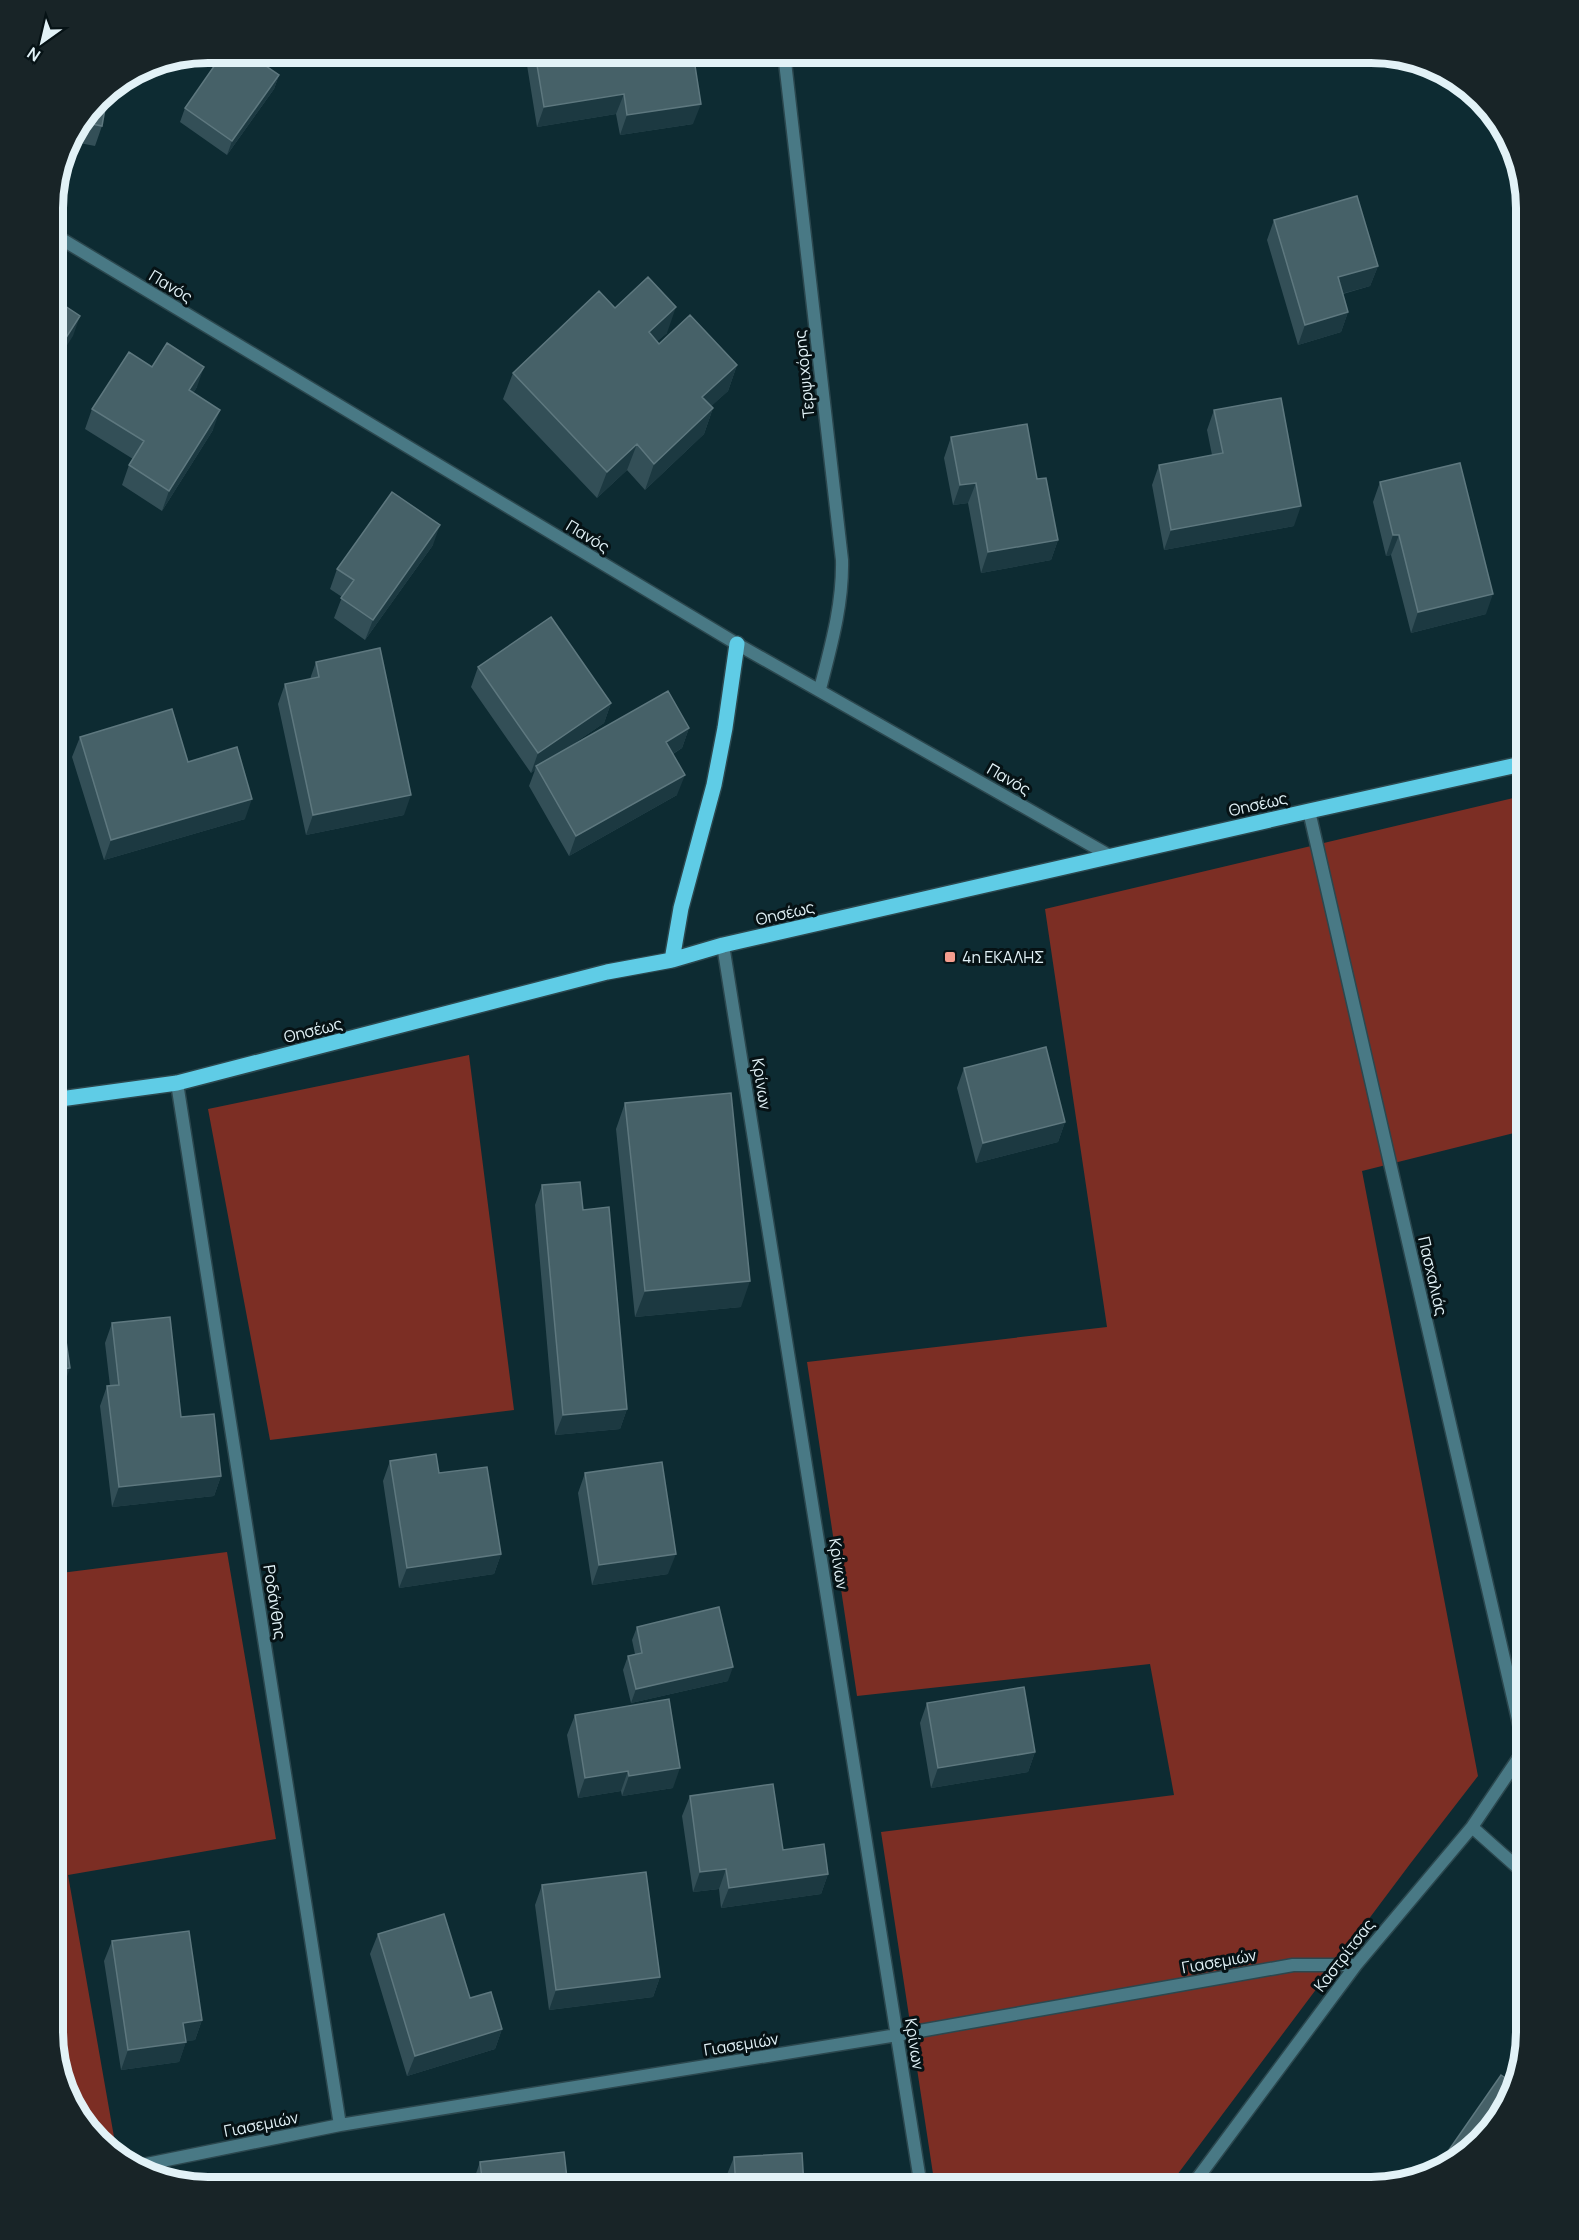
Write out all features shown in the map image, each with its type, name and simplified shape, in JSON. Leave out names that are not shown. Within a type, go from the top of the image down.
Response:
[{"type":"main road","points":[[672,960],[681,908],[716,773],[737,644]]},
{"type":"main road","name":"Θησέως","points":[[63,1099],[177,1083],[607,972],[672,960],[723,945],[1309,810],[1516,765]]},
{"type":"street","name":"Τερψιχόρης","points":[[785,63],[842,560],[842,586],[837,618],[820,689]]},
{"type":"street","name":"Πανός","points":[[63,240],[737,644],[820,689],[1112,857]]},
{"type":"street","name":"Πασχαλιάς","points":[[1309,810],[1516,1705]]},
{"type":"street","name":"Κρίνων","points":[[723,945],[919,2177]]},
{"type":"street","name":"Ροδάνθης","points":[[177,1083],[340,2125]]},
{"type":"street","name":"Καστρίτσας","points":[[1198,2177],[1356,1965],[1472,1827],[1516,1763]]},
{"type":"street","points":[[1472,1827],[1516,1865]]},
{"type":"street","name":"Γιασεμιών","points":[[148,2164],[340,2125],[897,2035],[1293,1965],[1356,1965]]},
{"type":"shaded area","points":[[1516,797],[1516,1132],[1362,1171],[1478,1776],[1175,2177],[933,2177],[881,1832],[1174,1795],[1150,1664],[857,1696],[807,1362],[1107,1327],[1045,909]]},
{"type":"shaded area","points":[[469,1055],[514,1410],[270,1440],[208,1109]]},
{"type":"shaded area","points":[[227,1552],[276,1839],[68,1875],[115,2142],[93,2120],[82,2104],[74,2087],[64,2051],[63,1573]]},
{"type":"building","points":[[216,63],[262,63],[279,75],[232,141],[185,108]]},
{"type":"building","points":[[537,63],[695,63],[701,104],[627,115],[624,94],[544,107]]},
{"type":"building","points":[[105,107],[102,126],[90,124]]},
{"type":"building","points":[[1357,196],[1378,266],[1338,277],[1348,312],[1305,325],[1274,220]]},
{"type":"building","points":[[648,277],[676,307],[649,332],[659,344],[690,315],[737,365],[702,397],[713,408],[654,464],[637,444],[607,472],[513,373],[599,291],[615,308]]},
{"type":"building","points":[[63,305],[80,316],[63,342]]},
{"type":"building","points":[[167,343],[204,367],[189,390],[220,410],[169,491],[129,465],[144,441],[92,409],[129,352],[152,367]]},
{"type":"building","points":[[1281,398],[1301,506],[1171,530],[1159,465],[1223,453],[1214,410]]},
{"type":"building","points":[[1027,424],[1037,479],[1046,478],[1058,540],[988,552],[976,483],[960,485],[951,437]]},
{"type":"building","points":[[1460,463],[1493,594],[1418,612],[1399,535],[1393,535],[1380,482]]},
{"type":"building","points":[[392,492],[440,525],[373,620],[341,598],[354,580],[337,569]]},
{"type":"building","points":[[551,617],[611,703],[538,753],[478,667]]},
{"type":"building","points":[[380,648],[411,795],[313,815],[285,684],[319,677],[316,662]]},
{"type":"building","points":[[668,691],[689,728],[666,742],[685,775],[576,836],[536,766]]},
{"type":"building","points":[[172,709],[188,762],[237,747],[252,799],[111,840],[80,737]]},
{"type":"building","points":[[1046,1047],[1065,1122],[983,1143],[964,1068]]},
{"type":"building","points":[[731,1093],[750,1281],[645,1291],[625,1103]]},
{"type":"building","points":[[580,1182],[583,1210],[609,1207],[627,1409],[563,1415],[542,1185]]},
{"type":"building","points":[[170,1317],[181,1417],[214,1414],[221,1476],[119,1487],[107,1386],[119,1385],[112,1323]]},
{"type":"building","points":[[63,1321],[70,1368],[63,1369]]},
{"type":"building","points":[[436,1454],[439,1473],[487,1467],[501,1554],[407,1568],[390,1461]]},
{"type":"building","points":[[662,1462],[676,1554],[599,1565],[585,1473]]},
{"type":"building","points":[[719,1607],[733,1667],[636,1689],[628,1656],[642,1653],[637,1627]]},
{"type":"building","points":[[1024,1687],[1035,1752],[938,1768],[927,1703]]},
{"type":"building","points":[[669,1699],[680,1768],[629,1776],[628,1771],[585,1778],[575,1715]]},
{"type":"building","points":[[773,1784],[783,1850],[824,1844],[828,1874],[729,1888],[726,1869],[700,1872],[690,1796]]},
{"type":"building","points":[[646,1872],[660,1977],[556,1990],[542,1885]]},
{"type":"building","points":[[444,1914],[470,1998],[491,1992],[502,2029],[415,2056],[378,1934]]},
{"type":"building","points":[[189,1931],[202,2020],[183,2023],[186,2042],[128,2050],[112,1941]]},
{"type":"building","points":[[1501,2075],[1508,2079],[1497,2104],[1486,2120],[1459,2147],[1444,2158]]},
{"type":"building","points":[[564,2152],[567,2177],[482,2177],[480,2162]]},
{"type":"building","points":[[802,2153],[803,2177],[735,2177],[734,2157]]},
{"type":"place","name":"4η ΕΚΑΛΗΣ","points":[[950,957]]}]
